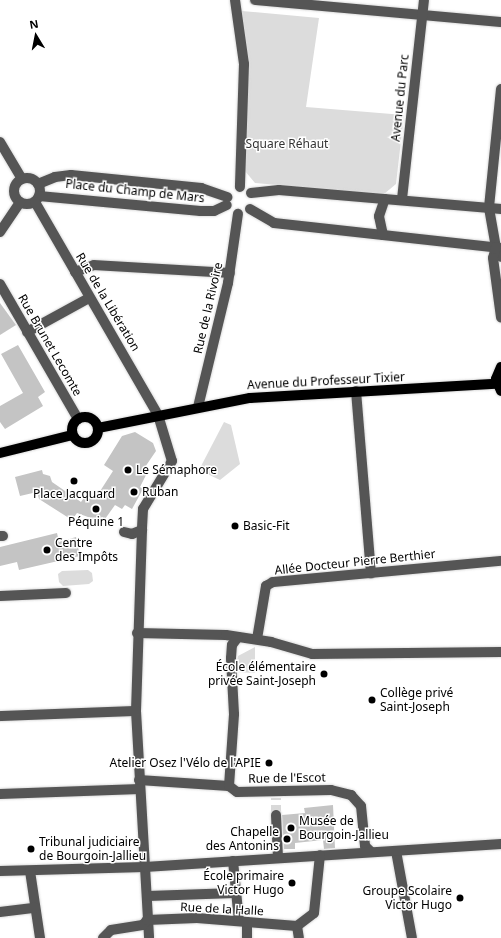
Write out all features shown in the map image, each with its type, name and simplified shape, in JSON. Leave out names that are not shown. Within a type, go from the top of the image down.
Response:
[{"type":"main road","points":[[499,388],[496,374],[501,367]]},
{"type":"main road","name":"Avenue du Professeur Tixier","points":[[98,428],[198,407],[250,398],[356,391],[499,388]]},
{"type":"main road","points":[[90,418],[98,428],[97,437],[86,444],[77,441],[72,435],[72,426],[78,419],[90,418]]},
{"type":"main road","points":[[0,453],[72,435]]},
{"type":"street","points":[[235,0],[244,64],[240,187]]},
{"type":"street","points":[[256,0],[501,22]]},
{"type":"street","name":"Avenue du Parc","points":[[402,199],[424,0]]},
{"type":"street","points":[[501,89],[489,208],[501,257]]},
{"type":"street","points":[[0,142],[22,179]]},
{"type":"street","name":"Place du Champ de Mars","points":[[37,199],[200,211],[214,211],[227,201],[201,188],[71,175],[55,176],[38,184]]},
{"type":"street","points":[[0,232],[20,202],[37,199],[38,184],[30,179],[22,179],[15,187],[20,202]]},
{"type":"street","points":[[251,194],[253,201],[250,209],[238,214],[227,201],[233,189],[240,187],[251,194],[279,190],[501,208]]},
{"type":"street","name":"Rue de la Libération","points":[[37,199],[89,298],[158,415],[172,461],[143,509],[137,633],[136,711],[148,896],[147,920],[149,938]]},
{"type":"street","points":[[383,235],[379,216],[385,199]]},
{"type":"street","points":[[250,209],[274,223],[498,247]]},
{"type":"street","name":"Rue de la Rivoire","points":[[198,407],[230,273],[238,214]]},
{"type":"street","points":[[498,247],[493,258],[501,317]]},
{"type":"street","points":[[75,272],[94,265],[230,273]]},
{"type":"street","name":"Rue Brunet Lecomte","points":[[0,284],[78,419]]},
{"type":"street","points":[[27,332],[89,298]]},
{"type":"street","points":[[356,391],[371,573]]},
{"type":"street","points":[[124,532],[132,534],[142,530]]},
{"type":"street","name":"Allée Docteur Pierre Berthier","points":[[257,639],[266,586],[274,582],[501,561]]},
{"type":"street","points":[[0,596],[66,593]]},
{"type":"street","points":[[137,633],[238,636],[257,639],[312,654],[501,652]]},
{"type":"street","points":[[229,786],[234,714],[231,658],[232,645],[238,636]]},
{"type":"street","points":[[0,716],[136,711]]},
{"type":"street","name":"Rue de l'Escot","points":[[0,794],[140,785],[229,786],[237,792],[276,795],[331,790],[351,795],[361,806],[365,846],[371,852]]},
{"type":"street","points":[[276,815],[278,858]]},
{"type":"street","points":[[0,871],[145,867],[501,844]]},
{"type":"street","points":[[396,851],[412,938]]},
{"type":"street","points":[[299,938],[296,926],[314,913],[320,855]]},
{"type":"street","points":[[233,861],[235,893],[247,938]]},
{"type":"street","points":[[30,871],[40,938]]},
{"type":"street","points":[[148,896],[235,893]]},
{"type":"street","points":[[0,912],[35,908]]},
{"type":"street","points":[[103,938],[111,930],[143,925],[147,920]]},
{"type":"street","name":"Rue de la Halle","points":[[147,920],[243,922],[296,926]]},
{"type":"green space","name":"Square Réhaut","points":[[242,11],[319,18],[306,107],[404,115],[396,184],[384,194],[255,183],[245,171]]},
{"type":"green space","points":[[224,422],[231,425],[240,464],[220,480],[199,470]]},
{"type":"green space","points":[[88,570],[92,573],[93,581],[89,584],[63,586],[59,582],[58,574],[62,571]]},
{"type":"green space","points":[[255,647],[255,673],[235,672],[238,656]]},
{"type":"building","points":[[0,303],[16,325],[0,335]]},
{"type":"building","points":[[18,345],[45,392],[38,397],[43,406],[5,429],[0,422],[0,406],[23,393],[1,354]]},
{"type":"building","points":[[135,432],[153,443],[156,451],[143,470],[147,473],[140,487],[143,489],[132,509],[125,505],[122,509],[115,505],[105,519],[102,517],[99,521],[77,513],[72,520],[39,499],[37,492],[20,496],[15,477],[42,470],[43,474],[50,476],[52,482],[81,502],[86,495],[95,499],[113,471],[104,465],[122,436]]},
{"type":"building","name":"Centre des Impôts","points":[[57,533],[59,542],[76,537],[80,556],[19,570],[17,562],[0,566],[0,547]]},
{"type":"building","name":"Musée de Bourgoin-Jallieu","points":[[333,805],[335,848],[324,849],[323,840],[295,843],[295,849],[284,849],[282,815],[305,813],[304,808]]},
{"type":"tunnel","points":[[276,798],[276,815]]},
{"type":"place","name":"Le Sémaphore","points":[[128,470]]},
{"type":"place","name":"Place Jacquard","points":[[74,481]]},
{"type":"place","name":"Ruban","points":[[134,492]]},
{"type":"place","name":"Péquine 1","points":[[96,509]]},
{"type":"place","name":"Basic-Fit","points":[[235,526]]},
{"type":"place","name":"Centre des Impôts","points":[[47,550]]},
{"type":"place","name":"École élémentaire privée Saint-Joseph","points":[[324,674]]},
{"type":"place","name":"Collège privé Saint-Joseph","points":[[372,700]]},
{"type":"place","name":"Atelier Osez l'Vélo de l'APIE","points":[[269,763]]},
{"type":"place","name":"Musée de Bourgoin-Jallieu","points":[[291,828]]},
{"type":"place","name":"Chapelle des Antonins","points":[[287,839]]},
{"type":"place","name":"Tribunal judiciaire de Bourgoin-Jallieu","points":[[31,849]]},
{"type":"place","name":"École primaire Victor Hugo","points":[[292,883]]},
{"type":"place","name":"Groupe Scolaire Victor Hugo","points":[[460,898]]}]
